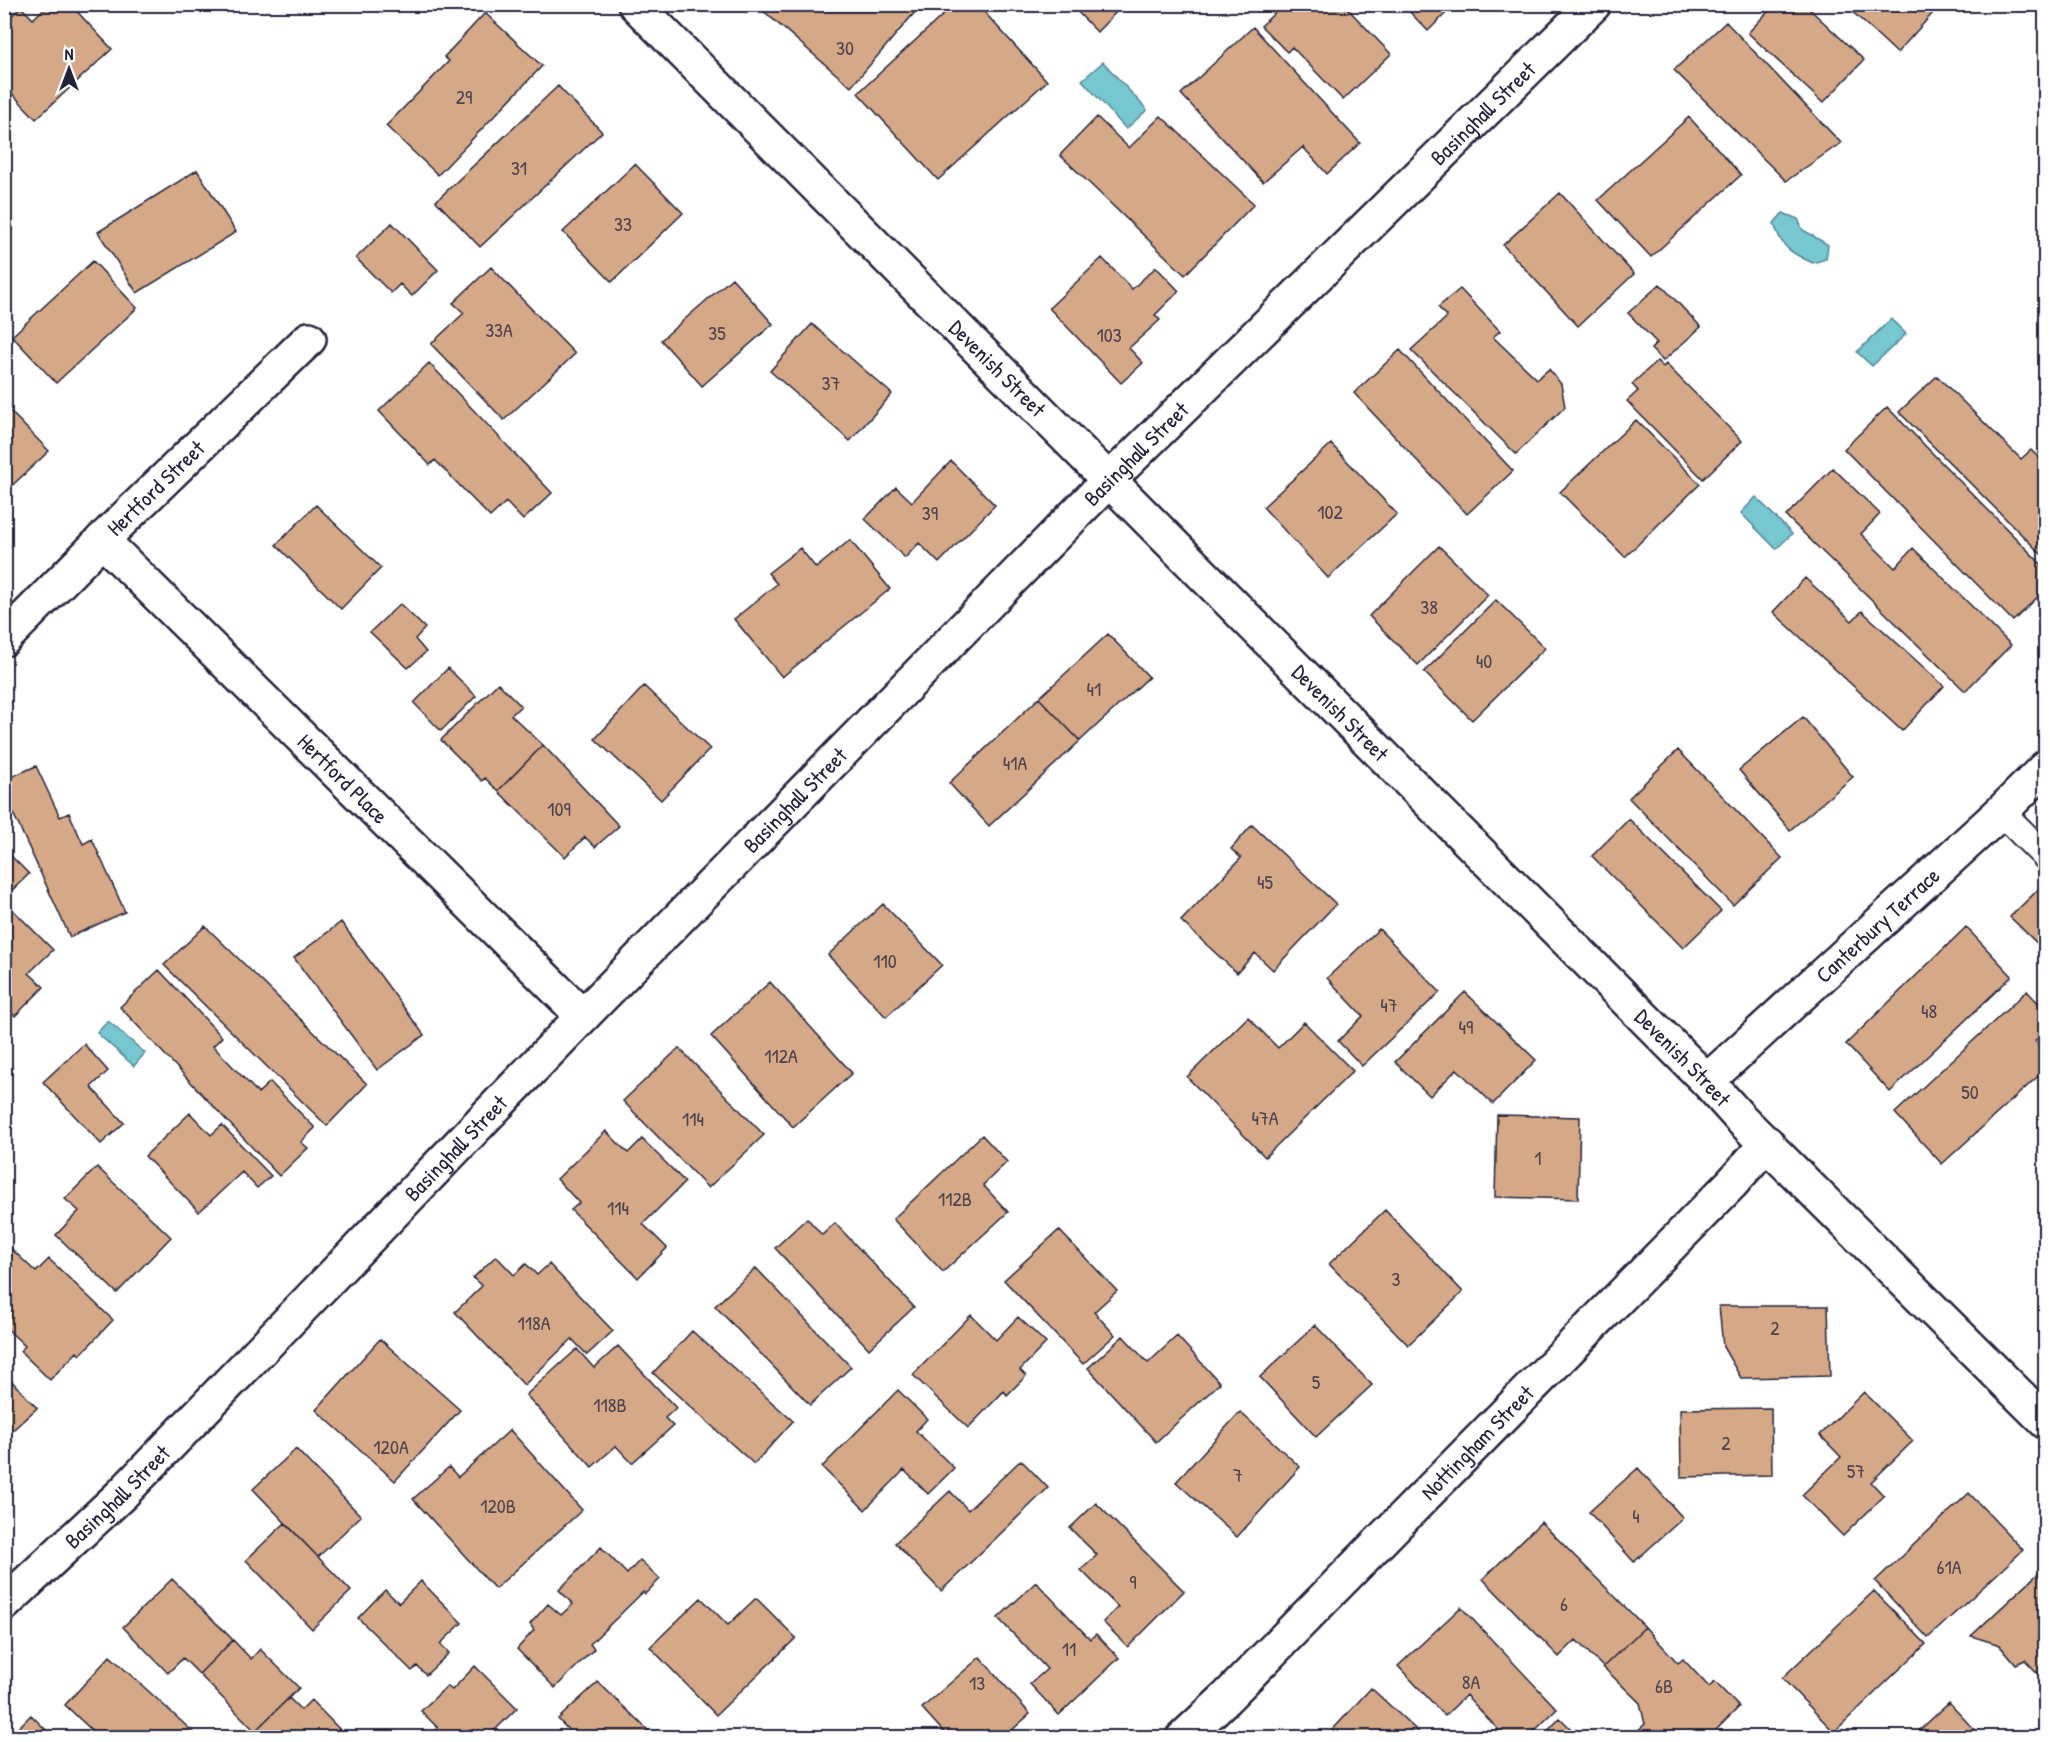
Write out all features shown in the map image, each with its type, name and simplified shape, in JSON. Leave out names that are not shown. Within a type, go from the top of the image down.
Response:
[{"type":"street","name":"Devenish Street","points":[[635,4],[1707,1081],[1740,1118],[2046,1422]]},
{"type":"street","name":"Basinghall Street","points":[[4,1604],[122,1494],[583,1016],[1109,480],[1594,4]]},
{"type":"street","name":"Hertford Street","points":[[4,639],[102,540],[309,339]]},
{"type":"street","name":"Hertford Place","points":[[102,540],[583,1016]]},
{"type":"street","name":"Canterbury Terrace","points":[[1707,1081],[2001,812],[2046,767]]},
{"type":"street","name":"Nottingham Street","points":[[1183,1737],[1227,1698],[1732,1183],[1767,1143]]},
{"type":"lane","points":[[2001,812],[2046,857]]},
{"type":"water","points":[[1103,62],[1147,110],[1126,129],[1082,80]]},
{"type":"water","points":[[1783,213],[1798,219],[1803,230],[1828,245],[1826,259],[1813,263],[1788,249],[1780,238],[1774,223]]},
{"type":"water","points":[[1891,319],[1906,334],[1872,366],[1857,352]]},
{"type":"water","points":[[1756,497],[1792,534],[1776,549],[1741,513]]},
{"type":"water","points":[[108,1021],[145,1053],[134,1066],[97,1033]]},
{"type":"building","points":[[49,4],[70,4],[112,49],[36,119],[4,85],[4,23],[21,7],[33,19]]},
{"type":"building","points":[[761,4],[922,4],[851,87],[759,7]]},
{"type":"building","points":[[955,4],[977,4],[1047,81],[938,180],[858,93]]},
{"type":"building","points":[[1070,4],[1124,4],[1097,32]]},
{"type":"building","points":[[1284,4],[1343,4],[1391,54],[1343,100],[1292,47],[1287,52],[1261,26]]},
{"type":"building","points":[[1402,4],[1455,4],[1428,31]]},
{"type":"building","points":[[1775,4],[1804,4],[1864,60],[1823,103],[1748,33]]},
{"type":"building","points":[[1844,4],[1941,4],[1897,53]]},
{"type":"building","points":[[485,13],[542,66],[438,175],[386,126],[449,61],[444,57]]},
{"type":"building","points":[[1726,22],[1841,143],[1786,181],[1674,70]]},
{"type":"building","points":[[1253,27],[1360,143],[1327,174],[1303,147],[1263,182],[1181,94]]},
{"type":"building","points":[[558,86],[602,132],[480,247],[436,201]]},
{"type":"building","points":[[1161,116],[1254,204],[1185,275],[1060,155],[1097,117],[1129,148]]},
{"type":"building","points":[[1689,117],[1741,175],[1651,257],[1598,200]]},
{"type":"building","points":[[635,164],[683,213],[612,282],[563,232]]},
{"type":"building","points":[[197,170],[236,232],[137,293],[98,232]]},
{"type":"building","points":[[1560,193],[1634,274],[1578,326],[1503,245]]},
{"type":"building","points":[[392,223],[438,270],[412,296],[400,284],[391,293],[356,258]]},
{"type":"building","points":[[1102,258],[1132,289],[1156,267],[1179,291],[1155,315],[1160,320],[1129,348],[1143,363],[1121,383],[1049,308]]},
{"type":"building","points":[[93,261],[137,308],[56,383],[12,336]]},
{"type":"building","points":[[491,267],[575,354],[504,420],[431,344],[464,313],[453,303]]},
{"type":"building","points":[[732,278],[773,324],[702,386],[661,340]]},
{"type":"building","points":[[1660,284],[1701,327],[1663,361],[1651,349],[1657,343],[1628,313]]},
{"type":"building","points":[[1460,289],[1500,331],[1493,337],[1537,379],[1549,369],[1561,384],[1565,407],[1516,454],[1411,350],[1447,317],[1438,307]]},
{"type":"building","points":[[812,324],[892,394],[850,441],[770,371]]},
{"type":"building","points":[[1400,350],[1513,471],[1467,514],[1354,393]]},
{"type":"building","points":[[1657,361],[1663,367],[1666,364],[1742,441],[1703,479],[1627,401],[1638,391],[1632,384]]},
{"type":"building","points":[[429,363],[552,493],[523,520],[506,502],[490,517],[435,460],[430,465],[379,411]]},
{"type":"building","points":[[1937,376],[2021,459],[2031,450],[2046,465],[2046,559],[1899,412]]},
{"type":"building","points":[[4,405],[49,451],[4,493]]},
{"type":"building","points":[[1887,407],[2046,569],[2046,589],[2013,621],[1844,449]]},
{"type":"building","points":[[1636,420],[1700,484],[1625,557],[1560,492]]},
{"type":"building","points":[[1331,444],[1397,514],[1328,578],[1263,507]]},
{"type":"building","points":[[951,461],[995,505],[939,563],[919,543],[905,558],[865,519],[896,487],[912,502]]},
{"type":"building","points":[[1833,468],[1880,514],[1861,534],[1895,568],[1913,548],[2011,645],[1965,691],[1786,516]]},
{"type":"building","points":[[316,505],[381,568],[341,609],[276,545]]},
{"type":"building","points":[[850,540],[890,589],[782,677],[734,619],[777,584],[768,573],[800,548],[816,568]]},
{"type":"building","points":[[1439,546],[1488,595],[1418,665],[1369,616]]},
{"type":"building","points":[[1805,578],[1852,621],[1862,611],[1944,686],[1902,731],[1773,612]]},
{"type":"building","points":[[1496,600],[1545,648],[1472,720],[1424,672]]},
{"type":"building","points":[[400,604],[425,628],[415,639],[426,652],[408,668],[370,632]]},
{"type":"building","points":[[1108,634],[1149,677],[1080,741],[1039,698]]},
{"type":"building","points":[[448,668],[476,696],[441,731],[414,703]]},
{"type":"building","points":[[498,683],[521,706],[511,715],[543,745],[498,791],[485,778],[482,781],[441,740]]},
{"type":"building","points":[[644,686],[710,749],[661,800],[595,739]]},
{"type":"building","points":[[1039,698],[1080,741],[989,826],[949,783]]},
{"type":"building","points":[[1803,717],[1853,777],[1790,830],[1739,770]]},
{"type":"building","points":[[543,745],[619,826],[595,847],[585,837],[565,857],[498,791]]},
{"type":"building","points":[[1678,750],[1782,858],[1733,905],[1629,798]]},
{"type":"building","points":[[36,766],[60,817],[69,813],[83,844],[92,839],[125,912],[70,937],[4,793],[4,780]]},
{"type":"building","points":[[1629,819],[1721,911],[1683,948],[1592,856]]},
{"type":"building","points":[[1252,825],[1336,904],[1273,970],[1255,953],[1237,973],[1181,921],[1241,858],[1231,849]]},
{"type":"building","points":[[4,849],[29,874],[4,898]]},
{"type":"building","points":[[2046,882],[2046,952],[2010,917]]},
{"type":"building","points":[[4,901],[53,950],[29,973],[44,987],[15,1016],[4,1005]]},
{"type":"building","points":[[883,904],[942,965],[886,1017],[828,955]]},
{"type":"building","points":[[341,922],[424,1035],[377,1070],[294,958]]},
{"type":"building","points":[[205,926],[367,1084],[327,1126],[164,965]]},
{"type":"building","points":[[1966,927],[2012,976],[1890,1092],[1846,1044]]},
{"type":"building","points":[[1379,929],[1440,992],[1362,1066],[1338,1041],[1363,1016],[1327,978]]},
{"type":"building","points":[[159,970],[222,1037],[213,1046],[258,1093],[270,1082],[315,1128],[301,1142],[308,1148],[279,1176],[120,1007]]},
{"type":"building","points":[[770,982],[852,1073],[793,1127],[711,1036]]},
{"type":"building","points":[[2027,991],[2046,1011],[2046,1030],[2035,1041],[2046,1053],[2046,1069],[1942,1164],[1895,1113]]},
{"type":"building","points":[[1465,992],[1536,1060],[1493,1104],[1457,1069],[1430,1096],[1395,1062]]},
{"type":"building","points":[[1248,1017],[1278,1048],[1304,1022],[1353,1071],[1265,1157],[1187,1077]]},
{"type":"building","points":[[84,1044],[108,1071],[91,1087],[124,1123],[101,1144],[43,1082]]},
{"type":"building","points":[[679,1048],[764,1135],[708,1188],[623,1101]]},
{"type":"building","points":[[190,1113],[211,1135],[222,1125],[271,1176],[257,1188],[242,1172],[199,1212],[145,1156]]},
{"type":"building","points":[[1497,1115],[1580,1117],[1578,1199],[1495,1197]]},
{"type":"building","points":[[606,1131],[628,1153],[642,1139],[685,1182],[643,1224],[667,1248],[638,1278],[571,1210],[579,1203],[557,1179]]},
{"type":"building","points":[[982,1135],[1007,1162],[983,1185],[1008,1212],[943,1272],[893,1219]]},
{"type":"building","points":[[97,1167],[171,1237],[117,1293],[56,1235],[79,1211],[65,1199]]},
{"type":"building","points":[[1385,1210],[1463,1292],[1408,1345],[1329,1264]]},
{"type":"building","points":[[807,1218],[822,1235],[835,1223],[914,1307],[869,1349],[775,1248]]},
{"type":"building","points":[[1059,1230],[1117,1291],[1094,1312],[1115,1335],[1083,1364],[1004,1280]]},
{"type":"building","points":[[2046,1232],[2046,1244],[2039,1238]]},
{"type":"building","points":[[4,1242],[36,1272],[49,1259],[113,1320],[80,1355],[77,1352],[50,1380],[20,1351],[25,1346],[4,1326]]},
{"type":"building","points":[[496,1256],[514,1275],[526,1264],[537,1275],[549,1264],[613,1331],[587,1355],[572,1339],[524,1385],[455,1312],[482,1286],[473,1278]]},
{"type":"building","points":[[756,1268],[851,1367],[810,1405],[715,1306]]},
{"type":"building","points":[[1719,1306],[1828,1306],[1830,1376],[1741,1378],[1723,1347]]},
{"type":"building","points":[[971,1315],[996,1340],[1018,1317],[1046,1343],[1020,1370],[1026,1376],[1007,1395],[1004,1391],[968,1428],[913,1375]]},
{"type":"building","points":[[1315,1325],[1372,1385],[1316,1437],[1260,1377]]},
{"type":"building","points":[[692,1331],[793,1421],[754,1464],[653,1373]]},
{"type":"building","points":[[1123,1336],[1148,1363],[1177,1336],[1220,1383],[1156,1442],[1088,1368]]},
{"type":"building","points":[[380,1339],[460,1410],[395,1481],[316,1410]]},
{"type":"building","points":[[618,1346],[676,1408],[665,1418],[673,1426],[632,1463],[616,1446],[592,1467],[526,1395],[577,1349],[594,1368]]},
{"type":"building","points":[[4,1373],[37,1408],[4,1438]]},
{"type":"building","points":[[898,1390],[927,1419],[916,1431],[954,1468],[928,1494],[904,1470],[865,1510],[822,1467]]},
{"type":"building","points":[[1864,1392],[1913,1441],[1871,1482],[1884,1496],[1843,1536],[1802,1495],[1841,1457],[1820,1435]]},
{"type":"building","points":[[1771,1408],[1772,1475],[1681,1477],[1680,1409]]},
{"type":"building","points":[[1240,1412],[1300,1467],[1237,1537],[1176,1482]]},
{"type":"building","points":[[510,1430],[582,1510],[495,1589],[413,1499],[449,1467],[458,1477]]},
{"type":"building","points":[[296,1449],[361,1516],[318,1557],[253,1489]]},
{"type":"building","points":[[1021,1460],[1048,1488],[941,1591],[895,1543],[950,1491],[968,1510]]},
{"type":"building","points":[[1638,1468],[1683,1518],[1634,1562],[1589,1512]]},
{"type":"building","points":[[1969,1493],[2023,1550],[1928,1638],[1875,1581]]},
{"type":"building","points":[[1096,1503],[1184,1591],[1128,1647],[1103,1622],[1118,1607],[1081,1570],[1097,1555],[1070,1528]]},
{"type":"building","points":[[1541,1522],[1645,1627],[1603,1667],[1576,1640],[1559,1657],[1483,1579]]},
{"type":"building","points":[[285,1523],[351,1591],[312,1629],[246,1560]]},
{"type":"building","points":[[601,1547],[627,1574],[640,1560],[660,1579],[645,1594],[643,1592],[590,1644],[594,1649],[555,1688],[517,1649],[534,1630],[530,1624],[548,1604],[561,1615],[573,1604],[559,1590]]},
{"type":"building","points":[[2043,1569],[2046,1571],[2046,1682],[2025,1660],[2016,1664],[2000,1645],[1971,1636]]},
{"type":"building","points":[[172,1579],[233,1640],[199,1674],[183,1658],[168,1673],[123,1627]]},
{"type":"building","points":[[421,1581],[462,1623],[440,1644],[449,1653],[426,1675],[417,1666],[412,1671],[358,1618],[385,1590],[399,1603]]},
{"type":"building","points":[[1036,1582],[1090,1639],[1096,1634],[1119,1658],[1059,1715],[1030,1684],[1047,1669],[998,1618]]},
{"type":"building","points":[[1874,1591],[1926,1644],[1834,1732],[1782,1678]]},
{"type":"building","points":[[701,1598],[728,1625],[756,1598],[796,1638],[716,1715],[650,1647]]},
{"type":"building","points":[[1461,1607],[1557,1709],[1527,1738],[1506,1738],[1466,1695],[1445,1716],[1398,1666]]},
{"type":"building","points":[[1645,1627],[1678,1663],[1683,1659],[1709,1687],[1715,1682],[1739,1707],[1708,1738],[1630,1738],[1645,1724],[1640,1703],[1603,1667]]},
{"type":"building","points":[[233,1640],[251,1659],[260,1649],[299,1688],[255,1731],[199,1674]]},
{"type":"building","points":[[110,1656],[193,1732],[188,1738],[100,1738],[65,1705]]},
{"type":"building","points":[[980,1657],[1030,1714],[1003,1738],[949,1738],[922,1708]]},
{"type":"building","points":[[475,1666],[517,1708],[487,1738],[429,1738],[438,1728],[421,1711],[447,1686],[452,1690]]},
{"type":"building","points":[[598,1682],[651,1733],[647,1738],[576,1738],[558,1719]]},
{"type":"building","points":[[1371,1688],[1425,1738],[1325,1738]]},
{"type":"building","points":[[289,1698],[301,1710],[311,1700],[348,1738],[262,1738],[255,1731]]},
{"type":"building","points":[[1949,1703],[1982,1738],[1911,1738]]},
{"type":"building","points":[[31,1715],[54,1738],[8,1738]]},
{"type":"building","points":[[1560,1718],[1580,1738],[1541,1738]]}]
